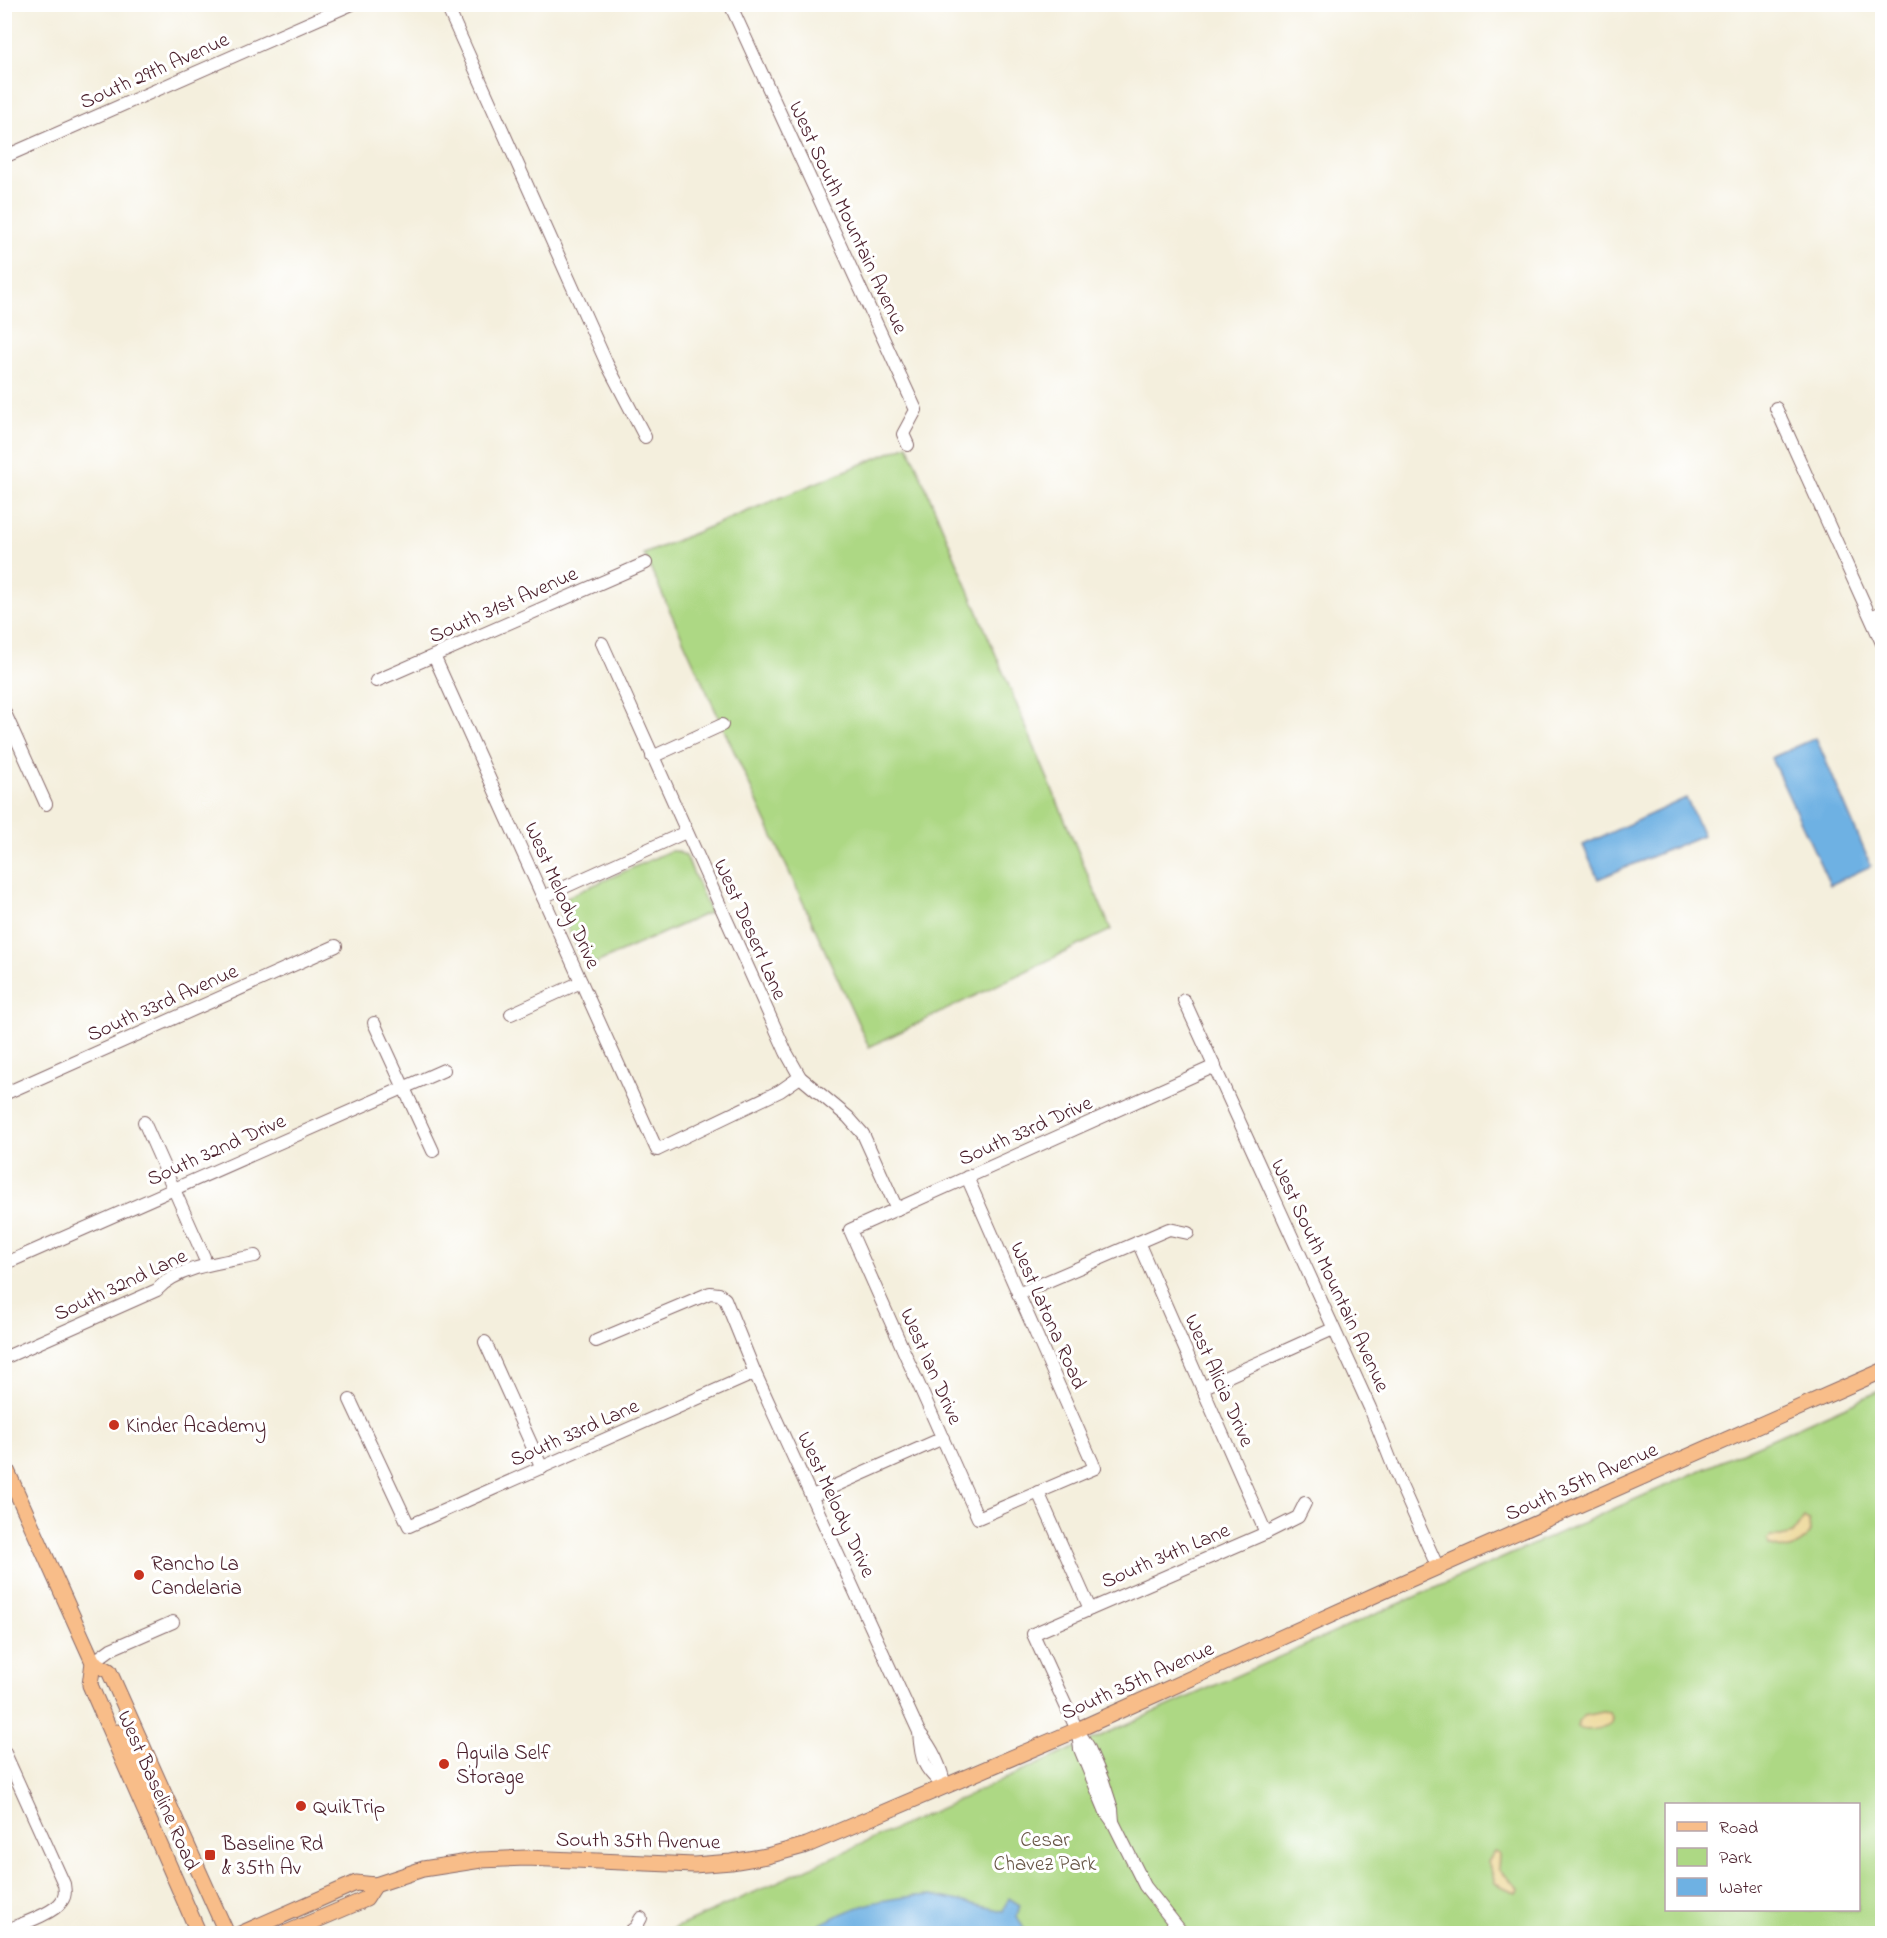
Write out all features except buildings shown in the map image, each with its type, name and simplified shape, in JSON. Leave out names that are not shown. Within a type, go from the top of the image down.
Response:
[{"type":"main road","name":"South 35th Avenue","points":[[240,1934],[356,1883],[375,1885],[423,1869],[481,1860],[526,1858],[694,1865],[767,1856],[807,1845],[1077,1730],[1882,1371]]},
{"type":"main road","name":"West Baseline Road","points":[[4,1464],[93,1662],[90,1685],[199,1934]]},
{"type":"main road","name":"West Baseline Road","points":[[93,1662],[109,1671],[226,1934]]},
{"type":"main road","points":[[104,1719],[124,1741],[158,1803],[170,1807]]},
{"type":"main road","name":"South 35th Avenue","points":[[284,1934],[366,1899],[375,1885]]},
{"type":"street","name":"South 29th Avenue","points":[[4,157],[352,4]]},
{"type":"street","points":[[446,4],[607,364],[645,437]]},
{"type":"street","name":"West South Mountain Avenue","points":[[730,4],[916,410],[903,434],[908,445]]},
{"type":"street","points":[[1776,408],[1877,614],[1882,643]]},
{"type":"street","name":"South 31st Avenue","points":[[376,681],[646,563]]},
{"type":"street","name":"West Desert Lane","points":[[602,643],[786,1052],[800,1077],[848,1118],[863,1134],[897,1209]]},
{"type":"street","name":"West Melody Drive","points":[[434,656],[657,1150],[780,1091],[800,1077]]},
{"type":"street","points":[[4,711],[46,804]]},
{"type":"street","points":[[652,757],[722,725]]},
{"type":"street","points":[[543,897],[686,832]]},
{"type":"street","name":"South 33rd Avenue","points":[[4,1095],[336,946]]},
{"type":"street","points":[[511,1014],[581,982]]},
{"type":"street","name":"West South Mountain Avenue","points":[[1184,1000],[1370,1408],[1399,1481],[1438,1568]]},
{"type":"street","points":[[374,1023],[433,1151]]},
{"type":"street","name":"South 33rd Drive","points":[[850,1230],[1215,1066]]},
{"type":"street","name":"South 32nd Drive","points":[[4,1264],[444,1070]]},
{"type":"street","points":[[144,1122],[204,1257]]},
{"type":"street","name":"West Latona Road","points":[[967,1177],[1095,1468],[1038,1492]]},
{"type":"street","points":[[1018,1294],[1169,1229],[1188,1233]]},
{"type":"street","name":"West Ian Drive","points":[[850,1230],[978,1518],[1038,1492]]},
{"type":"street","name":"West Alicia Drive","points":[[1138,1242],[1266,1533]]},
{"type":"street","name":"South 32nd Lane","points":[[4,1358],[157,1290],[168,1280],[205,1265],[255,1256]]},
{"type":"street","name":"West Melody Drive","points":[[596,1341],[710,1293],[720,1294],[725,1299],[755,1373],[919,1732],[921,1754],[927,1769],[945,1787]]},
{"type":"street","points":[[1202,1388],[1334,1329]]},
{"type":"street","points":[[485,1342],[542,1468]]},
{"type":"street","name":"South 33rd Lane","points":[[350,1400],[409,1526],[755,1373]]},
{"type":"street","points":[[812,1496],[943,1438]]},
{"type":"street","points":[[1038,1492],[1090,1609]]},
{"type":"street","name":"South 34th Lane","points":[[1077,1730],[1033,1634],[1266,1533],[1298,1516],[1305,1503]]},
{"type":"street","points":[[93,1662],[111,1649],[173,1622]]},
{"type":"street","points":[[1077,1730],[1088,1746],[1103,1781],[1112,1809],[1113,1822],[1146,1886],[1183,1934]]},
{"type":"street","points":[[4,1751],[64,1884],[65,1894],[62,1902],[54,1909],[4,1931]]},
{"type":"street","points":[[627,1934],[636,1927],[641,1918]]},
{"type":"green space","points":[[908,445],[1111,930],[869,1047],[644,554]]},
{"type":"green space","points":[[670,851],[677,851],[686,856],[710,912],[587,967],[561,915],[567,897]]},
{"type":"green space","name":"Cesar Chavez Park","points":[[1882,1390],[1882,1933],[662,1934],[1096,1738]]},
{"type":"sand","points":[[1804,1518],[1809,1521],[1810,1534],[1792,1549],[1769,1545],[1770,1537],[1793,1534]]},
{"type":"sand","points":[[1610,1713],[1611,1723],[1594,1729],[1585,1730],[1578,1727],[1578,1722],[1584,1716]]},
{"type":"sand","points":[[1494,1852],[1499,1854],[1498,1869],[1516,1885],[1518,1889],[1516,1893],[1495,1883],[1488,1862]]},
{"type":"water","points":[[1816,738],[1871,866],[1830,885],[1771,758]]},
{"type":"water","points":[[1686,798],[1703,835],[1598,879],[1583,845]]},
{"type":"water","points":[[932,1895],[1003,1911],[1009,1898],[1020,1905],[1017,1916],[1026,1933],[806,1933],[836,1916],[866,1905],[897,1898]]},
{"type":"place","name":"Kinder Academy","points":[[114,1425]]},
{"type":"place","name":"Rancho La Candelaria","points":[[139,1575]]},
{"type":"place","name":"Aguila Self Storage","points":[[444,1764]]},
{"type":"place","name":"QuikTrip","points":[[301,1806]]},
{"type":"place","name":"Baseline Rd & 35th Av","points":[[210,1855]]}]
